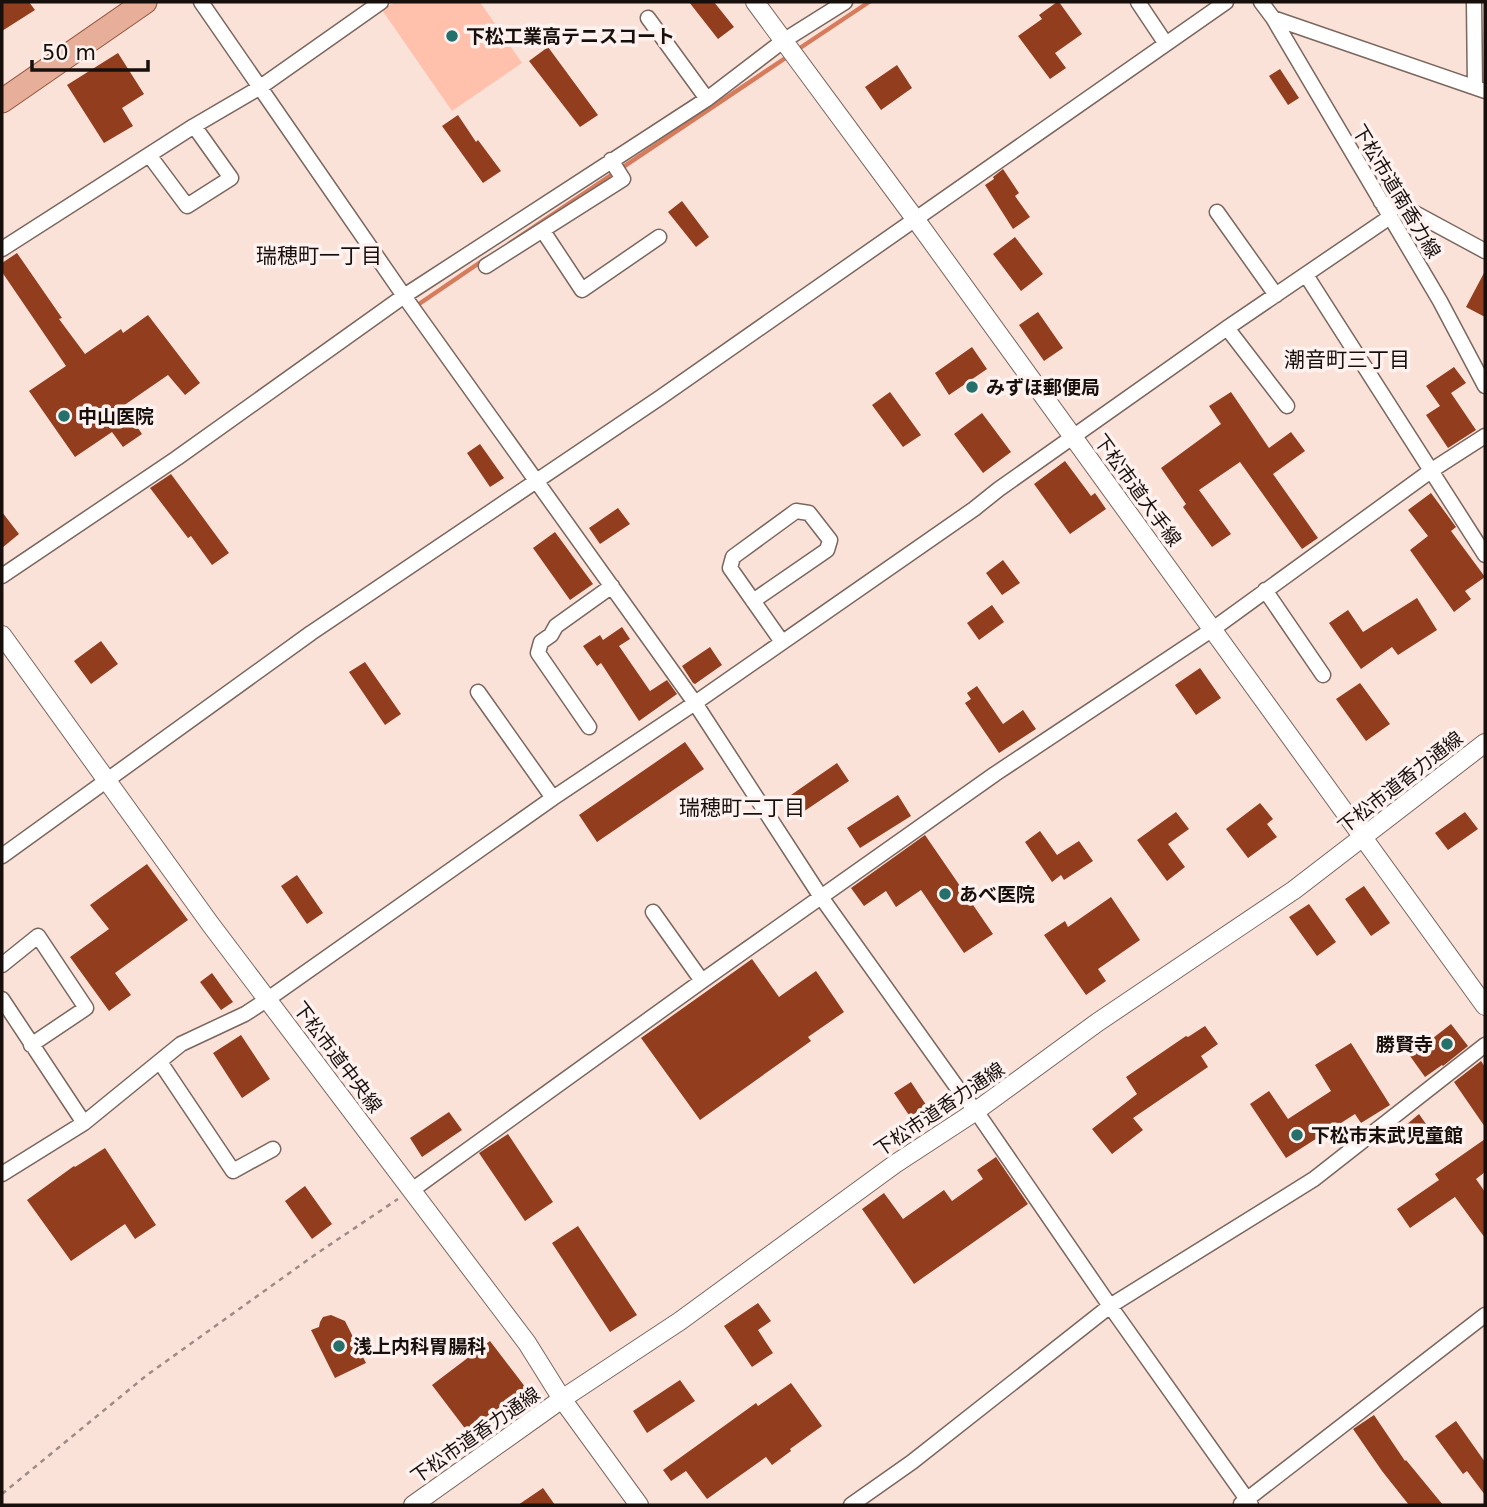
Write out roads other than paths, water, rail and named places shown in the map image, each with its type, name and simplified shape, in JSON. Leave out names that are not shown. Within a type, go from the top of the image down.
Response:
[{"type":"main road","points":[[2,101],[145,2]]},
{"type":"street","points":[[201,2],[404,296],[695,703],[821,897],[976,1111],[1246,1504],[1485,1315]]},
{"type":"street","points":[[2,249],[194,126],[260,88],[381,2]]},
{"type":"street","name":"下松市道大手線","points":[[754,2],[916,220],[1485,1006]]},
{"type":"street","points":[[2,576],[177,458],[404,296],[707,99],[783,41],[845,2]]},
{"type":"street","points":[[1139,2],[1166,44]]},
{"type":"street","points":[[1199,2],[1208,15]]},
{"type":"street","points":[[2,856],[322,625],[444,541],[537,482],[1226,2]]},
{"type":"street","name":"下松市道南香力線","points":[[1261,2],[1440,301],[1485,386]]},
{"type":"street","points":[[1273,18],[1480,89],[1474,2]]},
{"type":"street","points":[[648,18],[707,99]]},
{"type":"street","points":[[149,155],[187,206],[198,200],[231,178],[194,126]]},
{"type":"street","points":[[486,266],[623,179],[611,160]]},
{"type":"street","points":[[1381,202],[1410,211],[1485,251]]},
{"type":"street","points":[[1217,212],[1276,295]]},
{"type":"street","points":[[2,1174],[84,1123],[181,1044],[245,1014],[268,999],[553,798],[963,517],[1227,328],[1390,217]]},
{"type":"street","points":[[543,231],[582,290],[660,237]]},
{"type":"street","points":[[1306,275],[1485,555]]},
{"type":"street","points":[[1227,328],[1287,406]]},
{"type":"street","points":[[412,1190],[995,774],[1213,629],[1432,470],[1485,436]]},
{"type":"street","points":[[753,601],[827,550],[830,540],[810,513],[796,511],[733,557],[730,568],[753,601],[782,642]]},
{"type":"street","points":[[589,727],[538,653],[541,642],[551,635],[556,626],[612,586]]},
{"type":"street","points":[[1265,590],[1323,675]]},
{"type":"street","name":"下松市道中央線","points":[[2,635],[211,925],[527,1343],[562,1399],[639,1505]]},
{"type":"street","points":[[478,692],[553,798]]},
{"type":"street","name":"下松市道香力通線","points":[[413,1505],[562,1399],[680,1321],[895,1164],[976,1111],[1098,1022],[1294,890],[1485,743]]},
{"type":"street","points":[[653,912],[702,981]]},
{"type":"street","points":[[2,965],[38,936],[86,1008],[31,1045]]},
{"type":"street","points":[[2,999],[84,1123]]},
{"type":"street","points":[[851,1505],[912,1462],[1110,1306],[1314,1179],[1485,1045]]},
{"type":"street","points":[[160,1062],[233,1171],[273,1149]]},
{"type":"waterway","points":[[797,50],[869,2]]},
{"type":"waterway","points":[[510,243],[790,55]]},
{"type":"waterway","points":[[419,304],[485,259]]},
{"type":"place","name":"下松工業高テニスコート","points":[[452,36]]},
{"type":"place","name":"みずほ郵便局","points":[[972,387]]},
{"type":"place","name":"中山医院","points":[[64,416]]},
{"type":"place","name":"あべ医院","points":[[945,894]]},
{"type":"place","name":"勝賢寺","points":[[1447,1044]]},
{"type":"place","name":"下松市末武児童館","points":[[1297,1135]]},
{"type":"place","name":"浅上内科胃腸科","points":[[339,1346]]},
{"type":"district","name":"瑞穂町一丁目","points":[[319,256]]},
{"type":"district","name":"潮音町三丁目","points":[[1347,360]]},
{"type":"district","name":"瑞穂町二丁目","points":[[742,808]]}]
